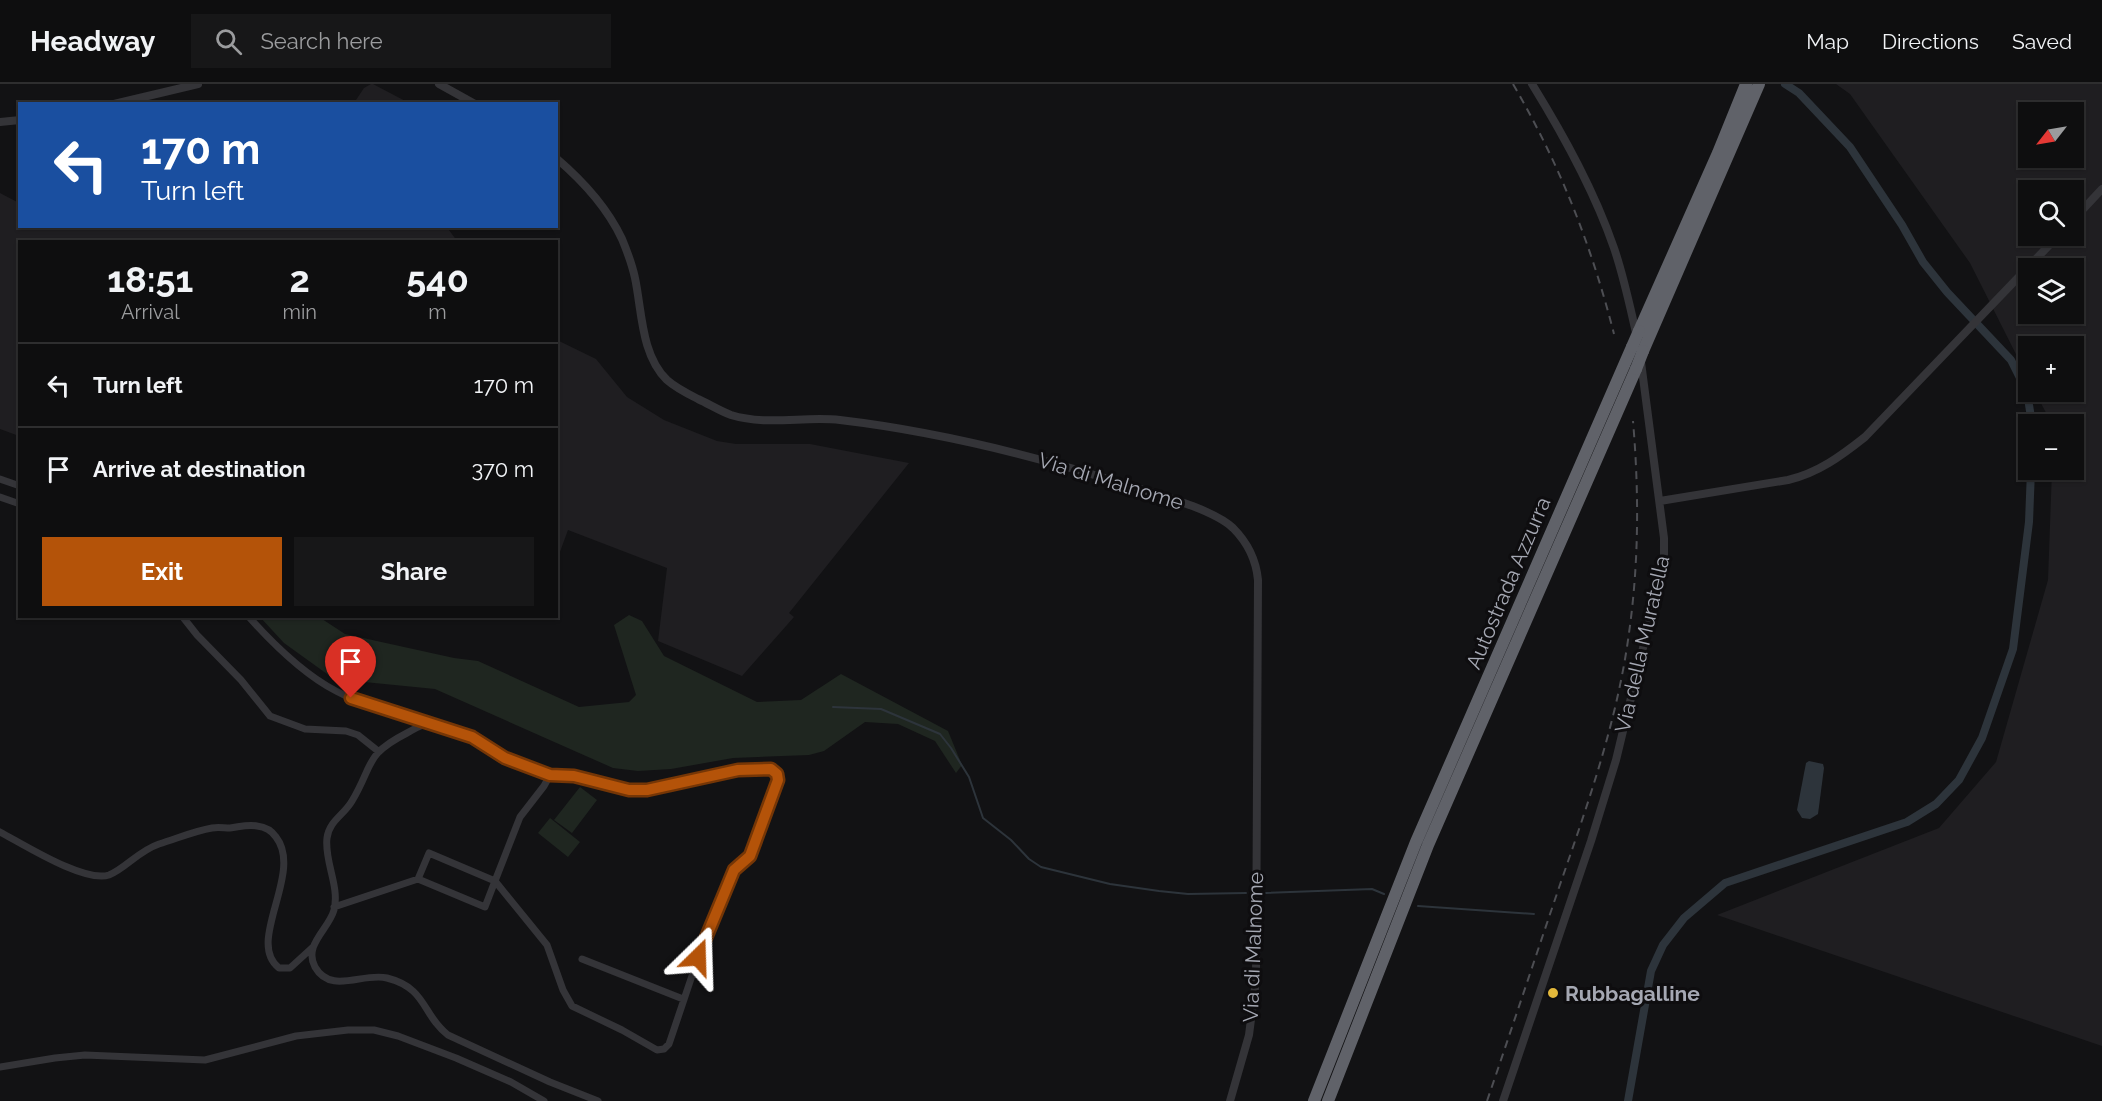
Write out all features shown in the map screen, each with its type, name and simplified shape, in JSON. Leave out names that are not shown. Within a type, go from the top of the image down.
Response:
[{"type":"highway","name":"Autostrada Azzurra","points":[[1328,1101],[1428,845],[1636,369],[1639,331],[1718,153],[1755,85]]},
{"type":"highway","name":"Autostrada Azzurra","points":[[1314,1101],[1416,842],[1755,85]]},
{"type":"street","points":[[122,102],[198,84]]},
{"type":"street","points":[[439,84],[471,102]]},
{"type":"street","name":"Via della Muratella","points":[[1503,1101],[1616,760],[1664,561],[1660,501],[1639,347],[1619,263],[1592,193],[1567,143],[1532,84]]},
{"type":"street","points":[[0,122],[18,120]]},
{"type":"street","name":"Via di Malnome","points":[[558,160],[590,190],[614,223],[622,239],[634,276],[652,358],[666,379],[683,391],[738,417],[773,420],[841,420],[945,436],[1057,463],[1186,504],[1228,524],[1245,542],[1254,560],[1258,580],[1256,980],[1250,1035],[1230,1101]]},
{"type":"street","points":[[2084,208],[2102,189]]},
{"type":"street","points":[[1660,501],[1802,477],[1833,462],[1865,437],[2048,246]]},
{"type":"street","points":[[0,479],[18,485]]},
{"type":"street","points":[[0,496],[18,503]]},
{"type":"street","points":[[184,618],[241,680],[270,716],[305,729],[346,731],[358,735],[378,751]]},
{"type":"street","points":[[250,618],[297,663],[336,692],[375,708],[472,737],[505,758],[550,775],[574,776],[605,786],[636,791],[738,770],[771,769],[778,775],[750,856],[734,870],[701,949],[669,1044],[660,1051],[575,1008],[564,994],[547,945],[495,881],[429,854],[418,879]]},
{"type":"street","points":[[0,832],[78,871],[101,876],[114,872],[147,849],[209,829],[251,825],[265,828],[280,843],[284,864],[283,879],[270,929],[269,947],[272,960],[279,968],[290,968],[313,947],[330,919],[334,907],[327,845],[328,830],[352,802],[372,758],[378,751],[399,737],[427,724]]},
{"type":"street","points":[[334,907],[418,879],[485,907],[520,817],[550,775]]},
{"type":"street","points":[[313,947],[313,962],[323,976],[340,982],[382,977],[401,983],[417,994],[442,1030],[454,1039],[598,1101]]},
{"type":"street","points":[[582,959],[683,999]]},
{"type":"street","points":[[0,1067],[86,1055],[205,1060],[296,1036],[348,1030],[374,1030],[398,1035],[456,1058],[511,1082],[544,1101]]},
{"type":"shaded area","points":[[373,84],[407,102],[355,102],[364,88]]},
{"type":"shaded area","points":[[1836,84],[2102,84],[2102,1046],[1717,915],[1939,828],[1996,762],[2048,580],[2052,480],[2084,480],[2084,414],[2047,414],[2040,402],[2084,402],[2084,336],[2018,336],[2018,358],[1970,263],[1850,94]]},
{"type":"shaded area","points":[[0,193],[18,202],[18,228],[447,228],[456,240],[18,240],[18,436],[0,429]]},
{"type":"shaded area","points":[[558,340],[596,359],[627,397],[664,420],[717,441],[736,444],[810,444],[909,463],[789,613],[794,617],[742,676],[658,641],[667,568],[568,530],[558,557]]},
{"type":"shaded area","points":[[629,615],[642,621],[664,656],[757,702],[801,700],[841,674],[948,731],[962,765],[956,773],[935,741],[898,724],[865,722],[824,751],[809,755],[733,758],[671,769],[638,771],[613,768],[435,689],[334,679],[284,643],[261,618],[321,618],[345,634],[454,658],[478,661],[579,707],[629,702],[636,695],[614,625]]},
{"type":"shaded area","points":[[1809,761],[1823,764],[1824,768],[1818,814],[1810,819],[1802,818],[1797,810],[1806,763]]},
{"type":"shaded area","points":[[580,787],[597,800],[572,833],[554,820]]},
{"type":"shaded area","points":[[550,818],[580,842],[568,857],[538,833]]},
{"type":"waterway","points":[[1785,84],[1799,93],[1850,147],[1902,225],[1923,262],[1947,292],[2011,360],[2027,392],[2030,414]]},
{"type":"waterway","points":[[1628,1101],[1651,971],[1663,945],[1684,918],[1725,883],[1907,822],[1936,804],[1959,780],[1982,738],[2013,649],[2029,522],[2031,480]]},
{"type":"waterway","points":[[833,707],[881,709],[940,734],[969,777],[983,818],[1041,867],[1110,884],[1159,891],[1188,894],[1246,893]]},
{"type":"waterway","points":[[1266,893],[1372,889],[1384,894]]},
{"type":"waterway","points":[[1418,906],[1534,914]]},
{"type":"railway","points":[[1513,84],[1530,114],[1573,206],[1595,268],[1614,334]]},
{"type":"railway","points":[[1487,1101],[1584,814],[1603,755],[1618,695],[1629,633],[1636,553],[1637,501],[1633,421]]},
{"type":"place","name":"Rubbagalline","points":[[1553,993]]},
{"type":"route","points":[[351,698],[375,708],[472,737],[505,758],[550,775],[574,776],[605,786],[636,791],[738,770],[771,769],[775,771],[778,780],[750,856],[734,870],[698,957]]}]
